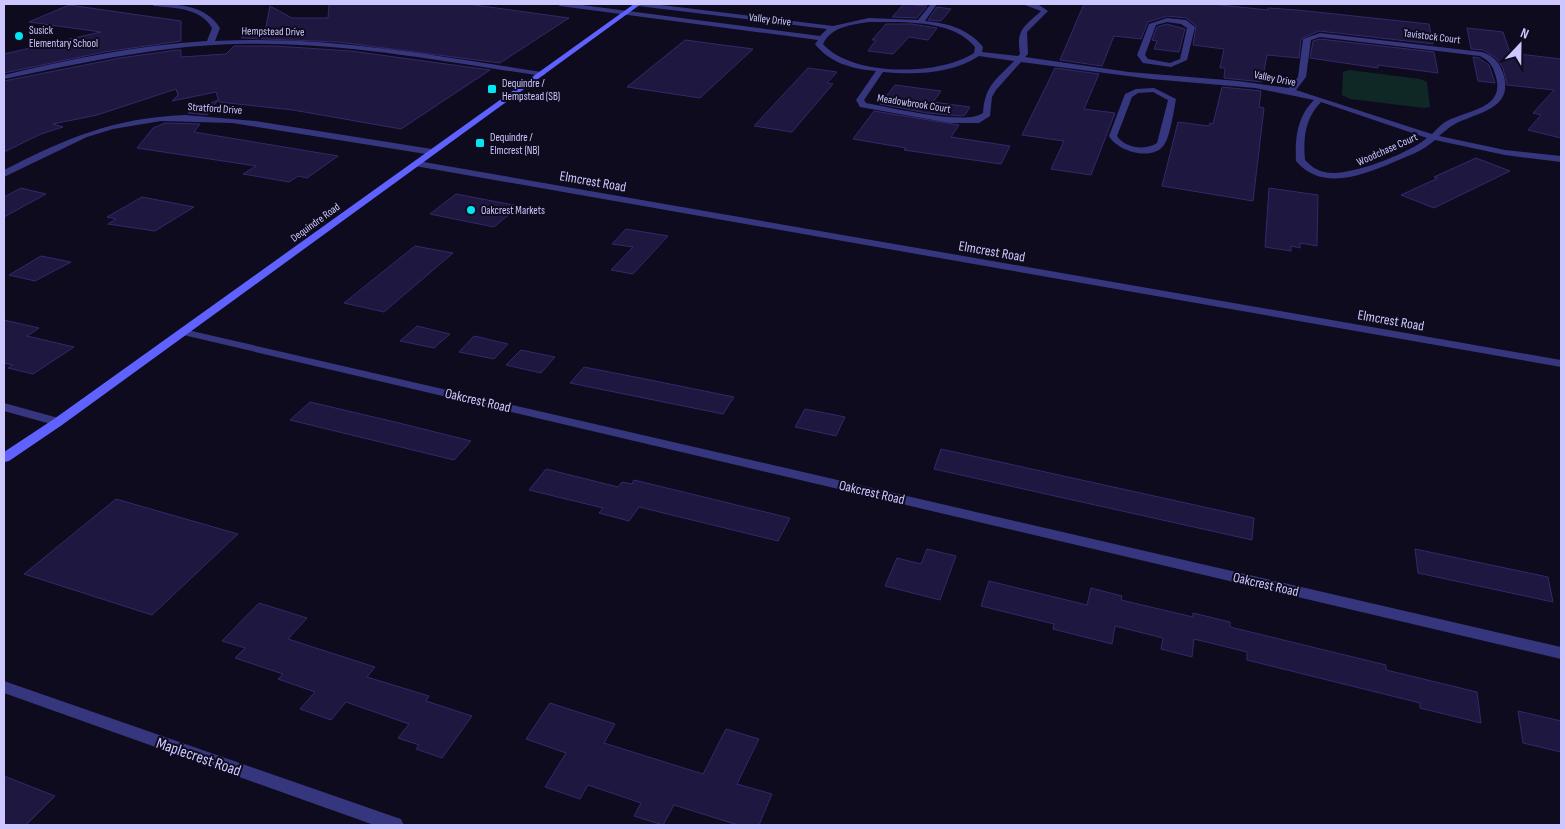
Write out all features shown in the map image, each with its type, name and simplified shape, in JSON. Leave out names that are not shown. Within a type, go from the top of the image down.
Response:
[{"type":"main road","name":"Dequindre Road","points":[[4,458],[58,422],[638,4]]},
{"type":"street","points":[[154,4],[189,10],[211,20],[216,28],[210,43]]},
{"type":"street","name":"Valley Drive","points":[[560,4],[823,35]]},
{"type":"street","name":"Valley Drive","points":[[638,4],[833,28]]},
{"type":"street","points":[[920,22],[934,4]]},
{"type":"street","points":[[1020,59],[1024,54],[1020,40],[1023,32],[1035,18],[1045,11],[1037,6],[1025,4]]},
{"type":"street","points":[[869,20],[920,22],[943,26],[965,34],[977,43],[978,54],[966,62],[945,68],[881,70],[848,64],[826,55],[819,44],[823,35],[833,28],[869,20]]},
{"type":"street","points":[[1167,20],[1187,23],[1191,27],[1183,60],[1171,65],[1161,65],[1146,62],[1141,55],[1153,24],[1167,20]]},
{"type":"street","name":"Tavistock Court","points":[[1291,92],[1301,81],[1305,43],[1313,36],[1329,35],[1466,51],[1489,57],[1495,63],[1502,86],[1501,93],[1486,108],[1450,124],[1432,137]]},
{"type":"street","name":"Hempstead Drive","points":[[4,77],[95,57],[210,43],[271,41],[332,44],[542,74]]},
{"type":"street","name":"Valley Drive","points":[[978,54],[1157,77],[1230,82],[1291,92],[1320,99],[1432,137],[1494,151],[1561,159]]},
{"type":"street","name":"Meadowbrook Court","points":[[881,70],[863,94],[860,100],[863,105],[971,122],[985,117],[992,89],[1020,59]]},
{"type":"street","points":[[1154,90],[1161,65]]},
{"type":"street","points":[[1154,90],[1172,98],[1161,144],[1159,147],[1145,150],[1119,144],[1113,136],[1128,96],[1136,91],[1154,90]]},
{"type":"street","name":"Woodchase Court","points":[[1320,99],[1309,110],[1302,127],[1301,161],[1312,170],[1340,176],[1355,175],[1406,153],[1426,143],[1432,137]]},
{"type":"street","name":"Stratford Drive","points":[[4,174],[69,142],[95,132],[142,121],[183,117],[228,119],[432,152]]},
{"type":"street","name":"Elmcrest Road","points":[[418,164],[1561,364]]},
{"type":"street","name":"Oakcrest Road","points":[[183,332],[1561,653]]},
{"type":"street","points":[[4,407],[58,422]]},
{"type":"street","name":"Maplecrest Road","points":[[4,687],[395,825]]},
{"type":"green space","points":[[1349,70],[1420,79],[1427,82],[1430,107],[1424,108],[1350,99],[1342,95],[1343,72]]},
{"type":"building","points":[[329,4],[467,4],[569,18],[500,63],[338,42],[241,38],[249,30],[265,32],[270,6],[292,18],[328,18]]},
{"type":"building","points":[[904,4],[927,6],[917,18],[892,17]]},
{"type":"building","points":[[1084,4],[1211,4],[1268,10],[1268,8],[1297,10],[1429,24],[1433,44],[1319,31],[1301,39],[1299,58],[1267,55],[1262,82],[1224,78],[1225,68],[1220,68],[1224,49],[1193,45],[1196,26],[1186,18],[1167,16],[1148,22],[1141,39],[1114,36],[1102,66],[1060,60]]},
{"type":"building","points":[[69,5],[181,21],[181,41],[104,52],[4,73],[4,54],[101,32],[29,22]]},
{"type":"building","points":[[937,7],[951,9],[941,21],[928,20]]},
{"type":"building","points":[[886,24],[911,24],[937,28],[928,40],[909,37],[893,54],[868,51],[876,40],[872,40]]},
{"type":"building","points":[[1167,24],[1185,29],[1179,52],[1154,49],[1157,41],[1152,40],[1157,27]]},
{"type":"building","points":[[1467,28],[1503,32],[1510,53],[1561,59],[1561,138],[1528,130],[1541,115],[1533,113],[1554,90],[1507,85],[1503,68],[1496,58],[1483,50],[1471,49]]},
{"type":"building","points":[[1320,39],[1434,52],[1438,73],[1378,65],[1378,68],[1310,58],[1313,41]]},
{"type":"building","points":[[685,40],[753,49],[700,98],[627,87]]},
{"type":"building","points":[[234,46],[275,46],[351,51],[490,70],[401,129],[293,110],[219,102],[216,92],[172,101],[178,95],[176,89],[97,115],[53,124],[63,127],[41,134],[4,152],[4,81],[120,58],[177,50],[181,50],[181,57],[226,54]]},
{"type":"building","points":[[1473,57],[1479,58],[1489,65],[1495,83],[1478,81]]},
{"type":"building","points":[[808,68],[837,72],[827,83],[833,84],[792,132],[754,126]]},
{"type":"building","points":[[1055,68],[1099,74],[1084,109],[1115,113],[1091,175],[1051,169],[1064,141],[1022,135]]},
{"type":"building","points":[[895,85],[941,91],[933,102],[970,107],[965,115],[961,116],[927,113],[880,104]]},
{"type":"building","points":[[1222,87],[1261,91],[1259,107],[1264,108],[1253,201],[1162,186],[1178,122],[1209,126],[1210,123],[1213,124]]},
{"type":"building","points":[[218,100],[207,115],[188,113]]},
{"type":"building","points":[[874,111],[959,125],[951,137],[1010,146],[1001,164],[904,150],[906,148],[853,139]]},
{"type":"building","points":[[165,123],[200,124],[194,132],[338,156],[307,178],[298,176],[289,182],[243,174],[256,166],[137,148],[153,128]]},
{"type":"building","points":[[1476,158],[1510,171],[1434,208],[1401,195],[1438,178],[1434,177]]},
{"type":"building","points":[[21,188],[46,194],[4,217],[4,197]]},
{"type":"building","points":[[1269,188],[1318,195],[1317,246],[1300,243],[1300,248],[1291,246],[1291,251],[1265,247]]},
{"type":"building","points":[[456,194],[519,206],[494,227],[430,214]]},
{"type":"building","points":[[142,197],[194,207],[155,231],[108,224],[116,219],[107,217]]},
{"type":"building","points":[[626,229],[668,236],[633,274],[611,270],[633,247],[612,244]]},
{"type":"building","points":[[415,246],[453,253],[384,312],[344,303]]},
{"type":"building","points":[[41,256],[71,262],[35,281],[9,275]]},
{"type":"building","points":[[4,320],[39,328],[27,336],[74,347],[33,374],[8,368],[13,365],[4,363]]},
{"type":"building","points":[[417,326],[450,334],[434,348],[400,341]]},
{"type":"building","points":[[474,336],[508,344],[494,359],[459,352]]},
{"type":"building","points":[[521,350],[555,357],[541,373],[506,365]]},
{"type":"building","points":[[584,367],[734,397],[723,414],[570,383]]},
{"type":"building","points":[[310,402],[471,441],[454,460],[290,420]]},
{"type":"building","points":[[805,409],[845,417],[836,436],[795,427]]},
{"type":"building","points":[[941,449],[1254,518],[1252,540],[934,469]]},
{"type":"building","points":[[546,469],[618,487],[622,482],[632,484],[634,480],[790,518],[778,541],[639,507],[629,521],[599,513],[603,508],[529,490]]},
{"type":"building","points":[[116,499],[238,534],[152,615],[24,574]]},
{"type":"building","points":[[927,549],[956,556],[940,600],[885,586],[897,558],[921,564]]},
{"type":"building","points":[[1415,549],[1548,577],[1553,602],[1418,573]]},
{"type":"building","points":[[989,581],[1087,605],[1091,588],[1122,596],[1121,600],[1193,617],[1193,613],[1230,622],[1230,627],[1386,665],[1386,670],[1477,692],[1481,723],[1420,708],[1420,703],[1247,660],[1247,652],[1194,639],[1192,657],[1161,649],[1163,638],[1115,626],[1112,644],[1053,629],[1054,624],[981,606]]},
{"type":"building","points":[[259,603],[307,618],[288,639],[375,667],[367,677],[429,696],[426,701],[472,716],[442,758],[416,749],[419,745],[398,738],[409,724],[346,702],[331,720],[300,709],[315,692],[278,679],[283,674],[235,658],[245,648],[222,641]]},
{"type":"building","points":[[550,703],[615,724],[604,743],[703,774],[726,729],[759,739],[737,784],[772,794],[759,825],[738,825],[674,805],[663,825],[634,816],[641,803],[588,785],[580,799],[545,787],[566,753],[526,739]]},
{"type":"building","points":[[1518,711],[1561,721],[1561,752],[1523,743]]},
{"type":"building","points":[[4,776],[55,796],[26,825],[4,825]]},
{"type":"place","name":"Susick Elementary School","points":[[19,36]]},
{"type":"place","name":"Dequindre / Hempstead (SB)","points":[[492,89]]},
{"type":"place","name":"Dequindre / Elmcrest (NB)","points":[[480,143]]},
{"type":"place","name":"Oakcrest Markets","points":[[471,210]]}]
